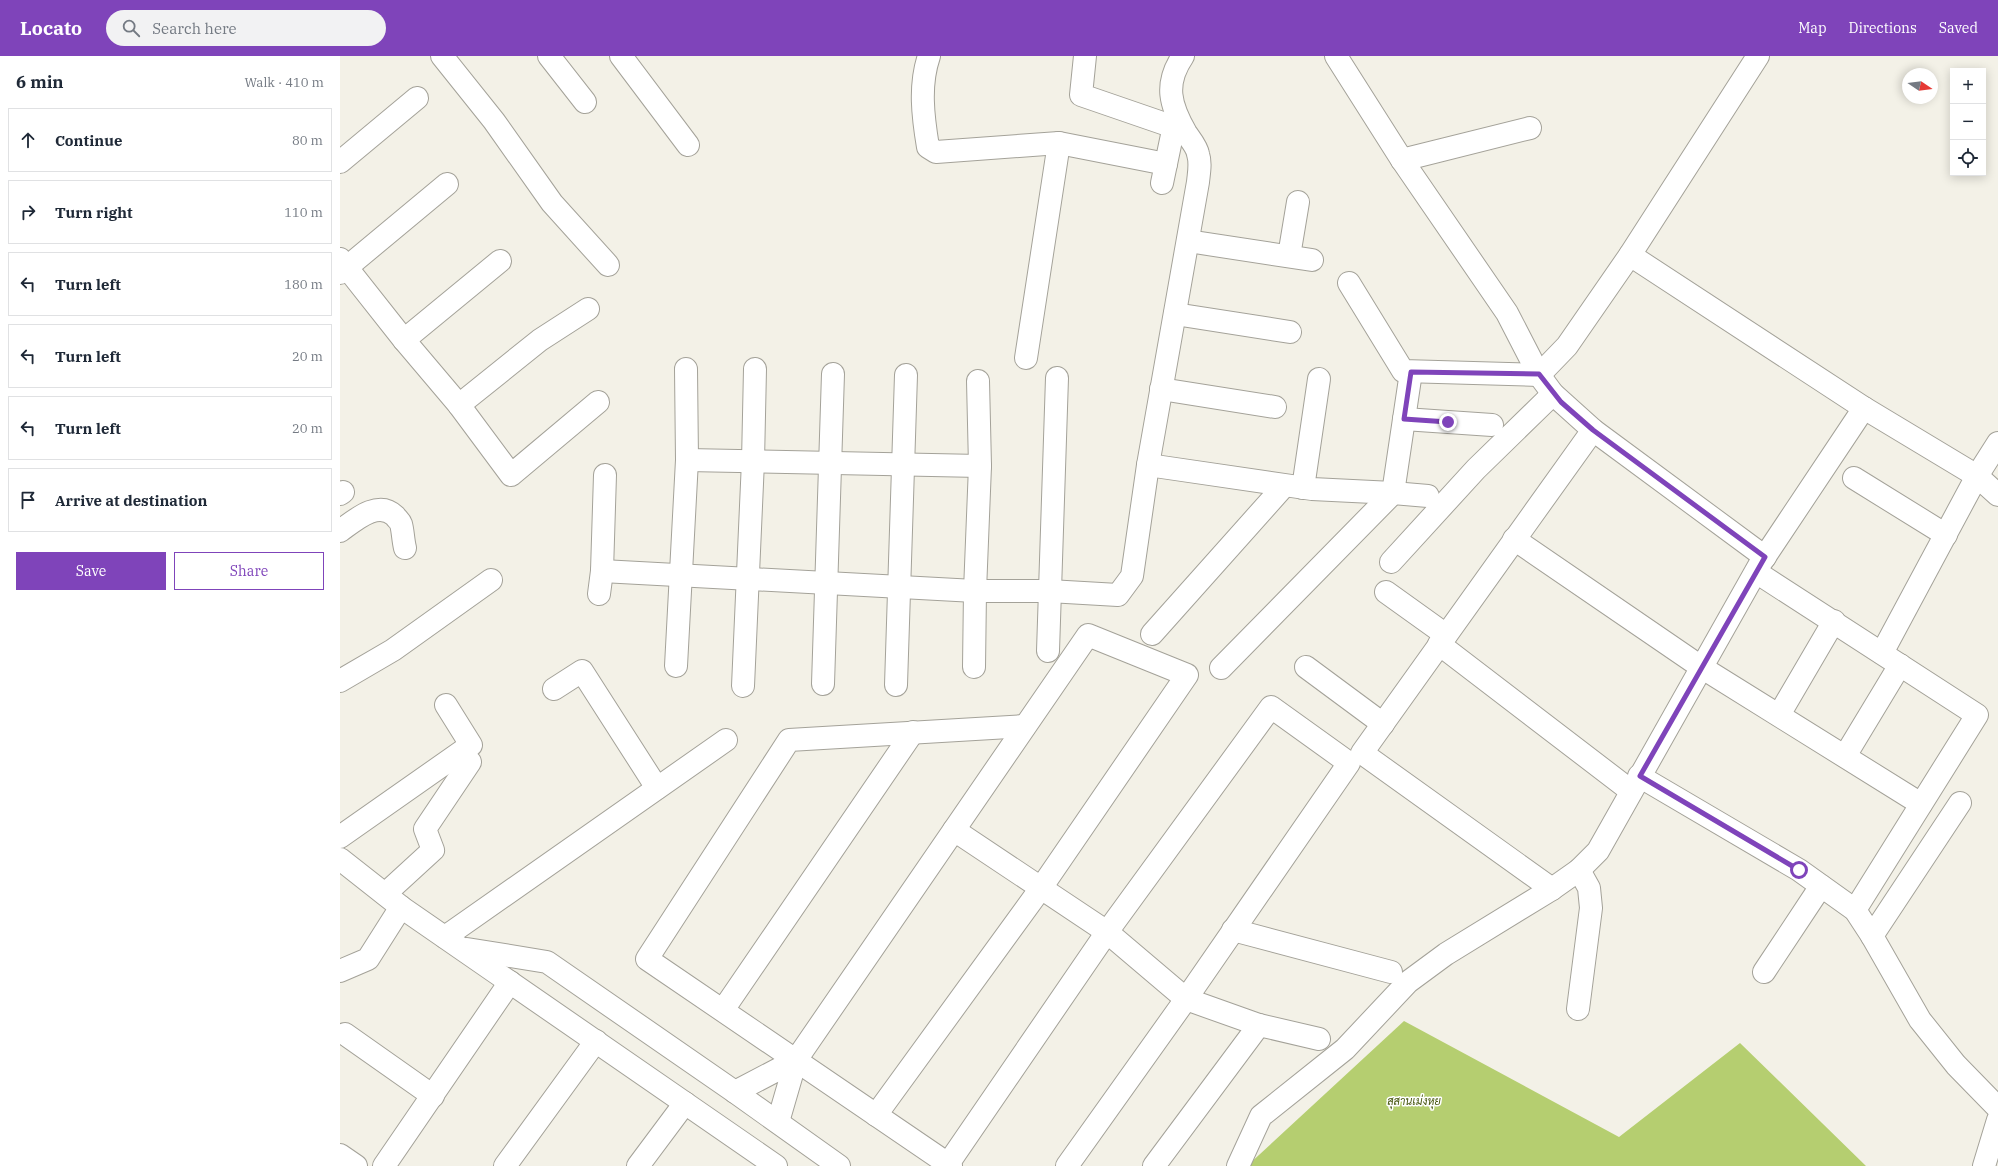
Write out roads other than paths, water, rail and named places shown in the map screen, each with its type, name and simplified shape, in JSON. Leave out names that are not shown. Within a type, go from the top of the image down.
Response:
[{"type":"street","points":[[442,56],[494,121],[552,203],[608,265]]},
{"type":"street","points":[[549,56],[585,102]]},
{"type":"street","points":[[621,56],[688,145]]},
{"type":"street","points":[[929,56],[924,71],[922,99],[928,147],[936,152],[1059,144],[1164,173],[1175,121],[1171,99],[1171,86],[1175,68],[1183,56]]},
{"type":"street","points":[[602,570],[974,591],[1049,591],[1118,595],[1132,576],[1148,465],[1200,166],[1198,153],[1175,121],[1081,95],[1085,56]]},
{"type":"street","points":[[1336,56],[1402,160],[1507,313],[1539,374],[1554,394],[1593,430],[1834,621],[1977,715],[1855,910]]},
{"type":"street","points":[[1349,283],[1403,371],[1539,374],[1566,346],[1630,255],[1758,56]]},
{"type":"street","points":[[340,162],[417,98]]},
{"type":"street","points":[[1402,160],[1530,128]]},
{"type":"street","points":[[1026,358],[1059,144]]},
{"type":"street","points":[[447,184],[342,267],[459,405],[511,475],[598,402]]},
{"type":"street","points":[[1289,256],[1298,202]]},
{"type":"street","points":[[1188,241],[1312,260]]},
{"type":"street","points":[[1630,255],[1864,408],[1977,476],[1998,495]]},
{"type":"street","points":[[404,340],[500,261]]},
{"type":"street","points":[[459,405],[540,340],[588,309]]},
{"type":"street","points":[[1175,314],[1290,332]]},
{"type":"street","points":[[676,666],[687,460],[686,369]]},
{"type":"street","points":[[743,686],[753,461],[755,369]]},
{"type":"street","points":[[1221,668],[1393,493],[1411,372]]},
{"type":"street","points":[[823,684],[825,583],[833,374]]},
{"type":"street","points":[[896,685],[906,375]]},
{"type":"street","points":[[1048,651],[1057,378]]},
{"type":"street","points":[[1152,634],[1293,487],[1319,379]]},
{"type":"street","points":[[974,667],[974,591],[980,466],[978,381]]},
{"type":"street","points":[[1161,389],[1275,407]]},
{"type":"street","points":[[1391,562],[1476,469],[1554,394]]},
{"type":"street","points":[[1238,1166],[1261,1116],[1345,1049],[1408,982],[1446,954],[1552,889],[1579,870],[1598,851],[1635,783],[1761,564],[1864,408]]},
{"type":"street","points":[[1404,419],[1492,425]]},
{"type":"street","points":[[1552,889],[1362,753],[1593,430]]},
{"type":"street","points":[[1882,653],[1977,476],[1998,443]]},
{"type":"street","points":[[687,460],[980,466]]},
{"type":"street","points":[[1148,465],[1293,487],[1428,496]]},
{"type":"street","points":[[599,594],[602,570],[605,475]]},
{"type":"street","points":[[1854,478],[1946,535]]},
{"type":"street","points":[[340,531],[360,517],[374,511],[384,510],[391,513],[400,522],[405,548]]},
{"type":"street","points":[[1514,540],[1701,667],[1921,804]]},
{"type":"street","points":[[340,681],[393,650],[491,580]]},
{"type":"street","points":[[1386,592],[1443,640],[1635,783],[1799,870],[1855,910],[1872,936],[1920,1020],[1956,1065],[1998,1108]]},
{"type":"street","points":[[1779,715],[1834,621]]},
{"type":"street","points":[[778,1122],[796,1060],[1088,635],[1187,675],[1041,888],[876,1115]]},
{"type":"street","points":[[1845,756],[1900,665]]},
{"type":"street","points":[[1306,667],[1383,724]]},
{"type":"street","points":[[554,689],[582,671],[657,788]]},
{"type":"street","points":[[340,837],[471,745],[446,705]]},
{"type":"street","points":[[1025,726],[789,740],[647,959],[950,1165],[1107,932],[1271,707],[1349,763],[1186,999],[1067,1166]]},
{"type":"street","points":[[723,1010],[913,732]]},
{"type":"street","points":[[453,942],[657,788],[726,740]]},
{"type":"street","points":[[340,971],[368,959],[393,900],[433,850],[426,829],[470,762]]},
{"type":"street","points":[[1872,936],[1960,803]]},
{"type":"street","points":[[954,830],[1107,932],[1186,999],[1259,1025],[1320,1039]]},
{"type":"street","points":[[340,858],[393,900],[685,1103],[764,1163]]},
{"type":"street","points":[[1578,1009],[1591,901],[1589,888],[1579,870]]},
{"type":"street","points":[[1764,972],[1821,886]]},
{"type":"street","points":[[1233,930],[1391,972]]},
{"type":"street","points":[[453,942],[547,962],[839,1166]]},
{"type":"street","points":[[384,1166],[510,982]]},
{"type":"street","points":[[1154,1166],[1259,1025]]},
{"type":"street","points":[[345,1034],[433,1096]]},
{"type":"street","points":[[505,1166],[596,1041]]},
{"type":"street","points":[[735,1092],[796,1060]]},
{"type":"street","points":[[638,1166],[685,1103]]},
{"type":"street","points":[[1984,1166],[1998,1120]]},
{"type":"street","points":[[340,1155],[356,1166]]},
{"type":"park label","name":"สุสานเม่งหุย","points":[[1414,1101]]}]
